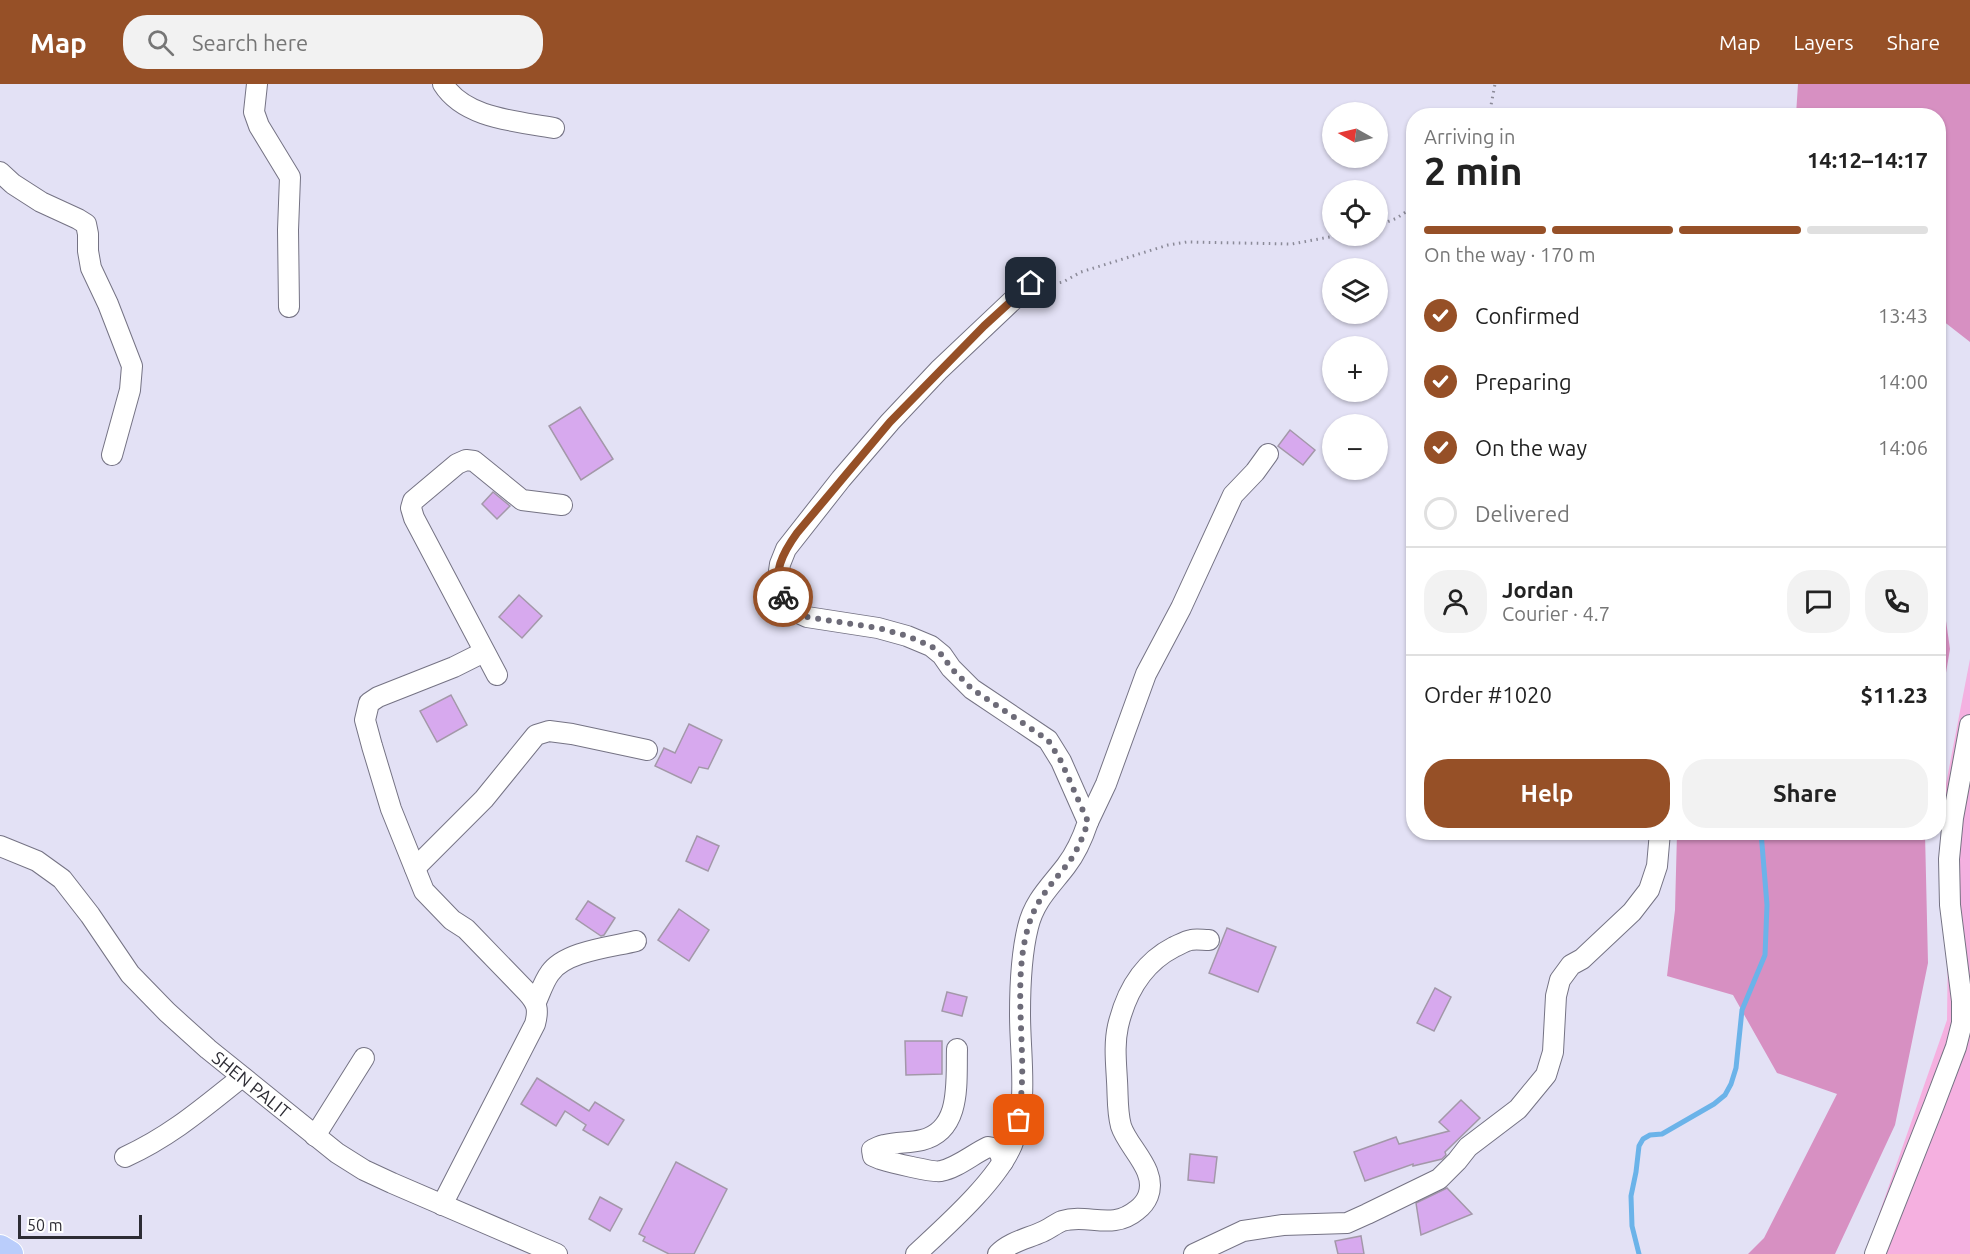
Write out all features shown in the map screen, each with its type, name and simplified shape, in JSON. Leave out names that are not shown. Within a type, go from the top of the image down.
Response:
[{"type":"main road","points":[[0,1248],[10,1254]]},
{"type":"street","points":[[257,84],[254,112],[259,126],[290,177],[289,307]]},
{"type":"street","points":[[443,84],[466,106],[493,116],[554,128]]},
{"type":"street","points":[[0,172],[13,184],[41,202],[86,224],[91,268],[132,366],[130,390],[112,455]]},
{"type":"street","points":[[1031,283],[939,370],[841,479],[786,549],[778,578],[780,592],[786,603],[796,612],[807,617],[888,631],[931,646],[972,689],[1048,740],[1061,761],[1088,822]]},
{"type":"street","points":[[916,1254],[947,1225],[1002,1162],[1012,1144],[1019,1120],[1022,1092],[1021,980],[1028,925],[1036,905],[1048,886],[1067,865],[1077,849],[1110,774],[1146,674],[1181,608],[1233,495],[1268,454]]},
{"type":"street","points":[[497,675],[414,518],[411,508],[413,501],[457,464],[466,460],[474,461],[522,500],[562,505]]},
{"type":"street","points":[[442,1205],[535,1024],[538,1011],[536,1002],[466,929],[452,920],[423,891],[385,788],[365,720],[369,703],[378,697],[454,667],[484,652]]},
{"type":"street","points":[[1875,1254],[1956,1047],[1962,1023],[1962,1001],[1950,905],[1949,859],[1953,818],[1970,725]]},
{"type":"street","points":[[415,868],[483,799],[536,735],[549,731],[572,734],[647,750]]},
{"type":"street","points":[[1194,1254],[1243,1231],[1283,1225],[1347,1222],[1367,1214],[1439,1179],[1468,1147],[1518,1109],[1546,1074],[1553,1052],[1556,996],[1560,980],[1572,965],[1582,959],[1632,912],[1649,890],[1658,866],[1660,840]]},
{"type":"street","name":"SHEN PALIT","points":[[0,846],[37,861],[62,879],[90,915],[130,974],[167,1012],[315,1136],[364,1170],[557,1254]]},
{"type":"street","points":[[998,1254],[1012,1242],[1026,1239],[1061,1222],[1118,1220],[1130,1216],[1148,1197],[1150,1186],[1147,1173],[1122,1128],[1119,1116],[1116,1045],[1118,1027],[1134,984],[1148,966],[1163,953],[1191,940],[1209,940]]},
{"type":"street","points":[[536,1002],[550,972],[563,961],[582,953],[636,941]]},
{"type":"street","points":[[957,1049],[956,1086],[947,1125],[936,1136],[872,1149],[873,1156],[880,1160],[940,1172],[960,1164],[988,1147],[998,1149],[1002,1162]]},
{"type":"street","points":[[315,1136],[364,1058]]},
{"type":"street","points":[[125,1157],[152,1145],[177,1128],[242,1077]]},
{"type":"path","points":[[1490,108],[1495,84]]},
{"type":"path","points":[[1388,222],[1406,212]]},
{"type":"path","points":[[1031,283],[1052,285],[1081,272],[1168,245],[1187,242],[1292,244],[1322,238]]},
{"type":"shaded area","points":[[1798,84],[1970,84],[1970,342],[1946,323],[1946,108],[1796,108]]},
{"type":"shaded area","points":[[1946,621],[1950,649],[1946,673]]},
{"type":"shaded area","points":[[1970,659],[1970,1254],[1865,1254],[1947,1020],[1948,944],[1943,840],[1946,840],[1946,784]]},
{"type":"shaded area","points":[[1677,840],[1925,840],[1928,963],[1895,1125],[1835,1254],[1748,1254],[1764,1238],[1837,1094],[1777,1073],[1733,995],[1667,976],[1675,910]]},
{"type":"building","points":[[580,407],[613,459],[581,480],[549,426]]},
{"type":"building","points":[[1290,430],[1315,450],[1303,465],[1278,446]]},
{"type":"building","points":[[493,492],[510,506],[497,519],[482,504]]},
{"type":"building","points":[[519,595],[542,616],[522,638],[499,617]]},
{"type":"building","points":[[451,695],[467,725],[437,742],[420,711]]},
{"type":"building","points":[[689,724],[722,740],[708,769],[699,767],[691,783],[655,766],[664,748],[675,753]]},
{"type":"building","points":[[697,836],[719,846],[708,871],[686,861]]},
{"type":"building","points":[[588,901],[615,918],[604,935],[601,936],[576,919]]},
{"type":"building","points":[[679,909],[709,930],[689,961],[658,940]]},
{"type":"building","points":[[1227,928],[1276,947],[1258,992],[1209,973]]},
{"type":"building","points":[[1435,988],[1451,997],[1434,1031],[1417,1023]]},
{"type":"building","points":[[947,992],[967,997],[962,1016],[942,1011]]},
{"type":"building","points":[[905,1041],[942,1041],[942,1074],[906,1075]]},
{"type":"building","points":[[537,1078],[589,1111],[595,1102],[624,1120],[608,1145],[583,1130],[586,1125],[565,1111],[556,1126],[521,1104]]},
{"type":"building","points":[[1461,1100],[1480,1118],[1445,1152],[1446,1155],[1442,1159],[1413,1166],[1413,1164],[1365,1181],[1354,1152],[1396,1137],[1399,1144],[1449,1131],[1439,1122]]},
{"type":"building","points":[[1190,1154],[1217,1157],[1214,1183],[1188,1180]]},
{"type":"building","points":[[676,1162],[727,1189],[694,1254],[669,1254],[643,1241],[645,1237],[639,1234]]},
{"type":"building","points":[[1447,1188],[1472,1214],[1421,1235],[1416,1203]]},
{"type":"building","points":[[600,1197],[622,1209],[610,1231],[589,1219]]},
{"type":"building","points":[[1361,1236],[1364,1254],[1338,1254],[1335,1241]]},
{"type":"waterway","points":[[1639,1254],[1632,1226],[1631,1196],[1639,1146],[1643,1139],[1650,1135],[1662,1134],[1714,1104],[1725,1095],[1736,1068],[1742,1010],[1765,955],[1767,905],[1762,840]]},
{"type":"way so far","points":[[783,597],[796,612],[807,617],[878,628],[931,646],[972,689],[1048,740],[1061,761],[1088,822],[1077,849],[1067,865],[1048,886],[1036,905],[1028,925],[1021,980],[1022,1092],[1019,1120]]},
{"type":"route","points":[[783,597],[778,578],[780,564],[786,549],[797,533],[890,422],[939,370],[1031,283]]}]
